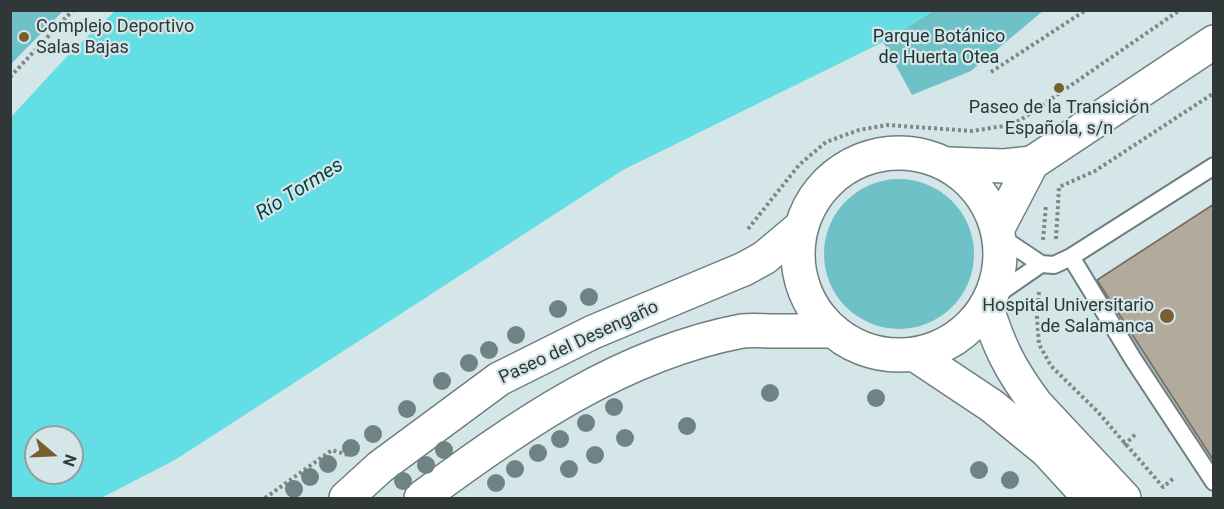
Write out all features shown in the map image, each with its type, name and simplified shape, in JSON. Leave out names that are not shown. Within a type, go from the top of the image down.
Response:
[{"type":"main road","points":[[948,164],[1004,166],[1032,163],[1214,42]]},
{"type":"main road","points":[[909,152],[948,164],[973,183],[988,205],[999,232],[999,266],[996,283],[987,303],[968,328],[956,337],[943,345],[914,354],[885,355],[871,352],[845,340],[834,332],[812,306],[800,276],[797,259],[801,226],[813,200],[831,179],[854,163],[881,153],[909,152]]},
{"type":"main road","points":[[999,232],[1032,163]]},
{"type":"main road","name":"Paseo del Desengaño","points":[[329,498],[356,488],[499,379],[593,332],[744,269],[764,258],[801,226]]},
{"type":"main road","points":[[987,303],[998,344],[1010,368],[1036,404],[1124,498]]},
{"type":"main road","points":[[421,498],[563,400],[643,360],[677,348],[744,331],[834,332]]},
{"type":"main road","points":[[914,354],[992,406],[1047,451],[1090,498]]},
{"type":"lane","points":[[999,232],[1041,264],[1054,265],[1071,257],[1214,166]]},
{"type":"lane","points":[[1071,257],[1133,359],[1214,482]]},
{"type":"lane","points":[[987,303],[1041,264]]},
{"type":"path","points":[[10,77],[74,10]]},
{"type":"path","points":[[991,72],[1086,10]]},
{"type":"path","points":[[1056,241],[1059,187],[1095,171],[1214,93]]},
{"type":"path","points":[[1043,241],[1047,200]]},
{"type":"path","points":[[1040,286],[1037,317],[1039,344],[1051,366],[1097,411],[1163,487],[1174,478]]},
{"type":"path","points":[[1116,452],[1137,434]]},
{"type":"green space","name":"Complejo Deportivo Salas Bajas","points":[[10,11],[63,11],[11,64]]},
{"type":"green space","name":"Parque Botánico de Huerta Otea","points":[[933,11],[1043,11],[971,71],[912,95],[883,42]]},
{"type":"green space","points":[[899,179],[928,184],[941,191],[952,201],[962,212],[969,225],[974,254],[969,283],[962,296],[952,307],[941,317],[928,324],[899,329],[870,324],[857,317],[846,307],[836,296],[829,283],[824,254],[829,225],[836,212],[846,201],[857,191],[870,184]]},
{"type":"water","name":"Río Tormes","points":[[115,10],[933,11],[883,42],[623,170],[175,460],[101,498],[11,498],[11,117],[71,52]]},
{"type":"building","name":"Hospital Universitario de Salamanca","points":[[1214,204],[1214,461],[1097,280]]},
{"type":"place","name":"Complejo Deportivo Salas Bajas","points":[[24,37]]},
{"type":"place","name":"Paseo de la Transición Española, s/n","points":[[1059,88]]},
{"type":"place","name":"Hospital Universitario de Salamanca","points":[[1167,316]]}]
